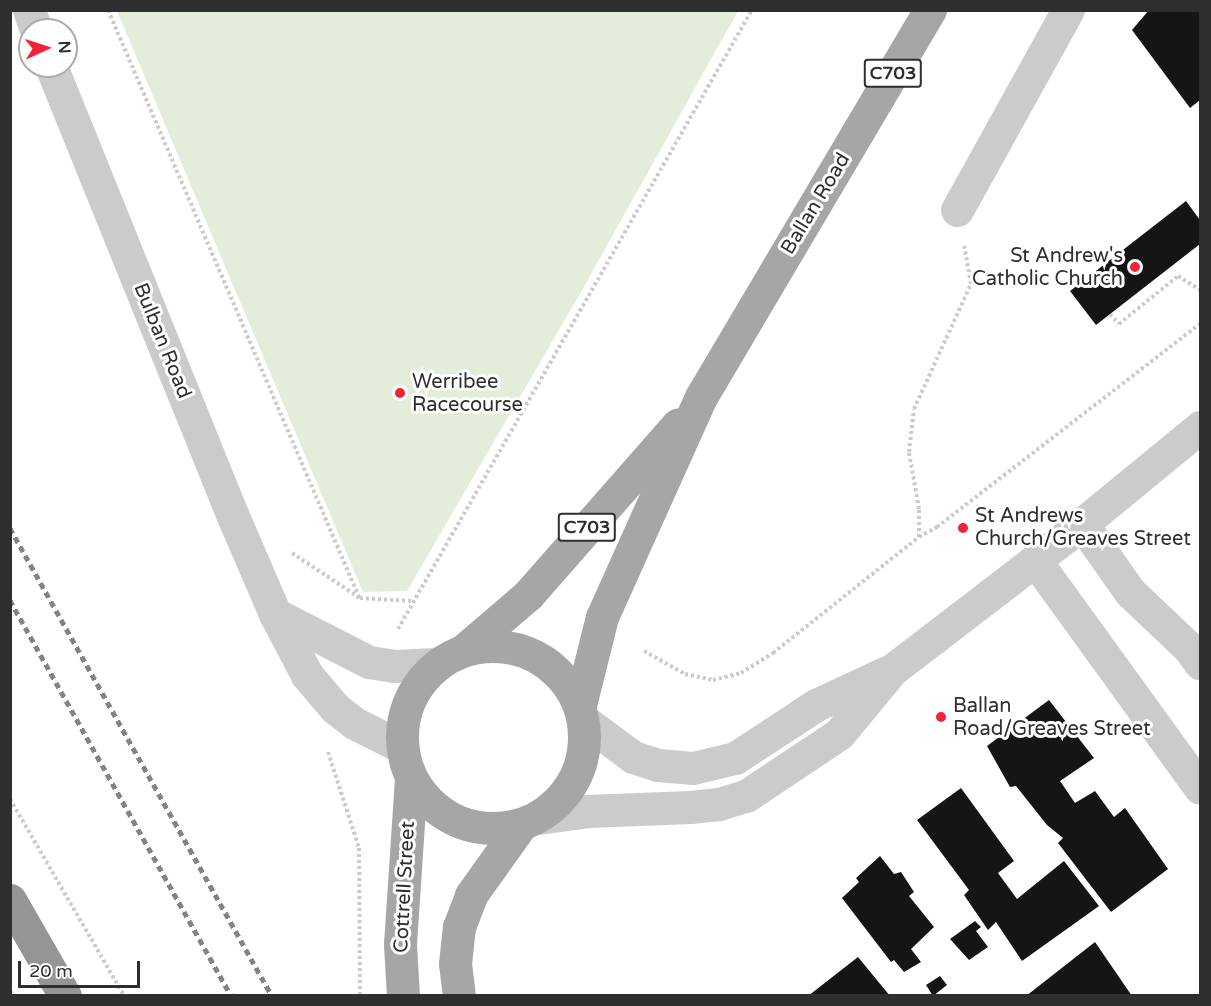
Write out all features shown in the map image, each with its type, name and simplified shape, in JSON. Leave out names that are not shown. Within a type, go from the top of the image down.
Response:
[{"type":"highway","points":[[10,900],[65,996]]},
{"type":"main road","name":"Ballan Road","points":[[581,713],[602,617],[701,397],[930,10]]},
{"type":"main road","name":"Ballan Road","points":[[465,649],[528,595],[701,397]]},
{"type":"main road","name":"C703","points":[[459,996],[455,964],[459,927],[471,894],[529,821],[562,798],[579,770],[586,737],[581,713],[567,680],[543,659],[505,645],[465,649],[436,664],[418,683],[405,711],[402,747],[411,778],[430,803],[456,821],[489,829],[529,821]]},
{"type":"main road","name":"Cottrell Street","points":[[403,996],[400,944],[411,778]]},
{"type":"street","points":[[957,210],[1068,10]]},
{"type":"street","name":"Bulban Road","points":[[56,78],[227,504],[275,614],[307,675],[335,708],[354,723],[402,747]]},
{"type":"street","points":[[529,821],[588,811],[719,804],[746,796],[839,734],[892,670],[1082,524],[1200,427]]},
{"type":"street","points":[[1082,524],[1130,592],[1189,648],[1200,663]]},
{"type":"street","points":[[1035,560],[1200,788]]},
{"type":"street","points":[[275,614],[369,662],[394,666],[436,664]]},
{"type":"street","points":[[581,713],[633,757],[658,765],[693,768],[735,758],[816,705],[892,670]]},
{"type":"path","points":[[108,10],[360,598]]},
{"type":"path","points":[[369,662],[394,637],[411,601],[465,514],[752,10]]},
{"type":"path","points":[[919,537],[919,508],[909,452],[914,409],[971,284],[957,210]]},
{"type":"path","points":[[1110,314],[1119,324],[1178,276],[1200,290]]},
{"type":"path","points":[[644,651],[685,674],[713,680],[741,673],[773,653],[919,537],[937,527],[1200,324]]},
{"type":"path","points":[[289,551],[360,598],[411,601]]},
{"type":"path","points":[[335,708],[318,726],[359,848],[360,996]]},
{"type":"path","points":[[10,799],[124,996]]},
{"type":"path","points":[[10,992],[13,996]]},
{"type":"green space","name":"Werribee Racecourse","points":[[117,11],[738,11],[581,292],[407,591],[363,592]]},
{"type":"building","points":[[1149,10],[1200,10],[1200,100],[1190,108],[1132,30]]},
{"type":"building","name":"St Andrew's Catholic Church","points":[[1186,201],[1200,220],[1200,244],[1096,325],[1070,291]]},
{"type":"building","points":[[1049,700],[1094,758],[1060,781],[1075,803],[1095,791],[1114,817],[1125,808],[1168,869],[1111,912],[1058,843],[1063,838],[1047,825],[1016,786],[1010,787],[987,746]]},
{"type":"building","points":[[961,788],[1014,861],[998,873],[1017,899],[1064,861],[1099,906],[1022,961],[996,922],[988,930],[964,895],[969,890],[917,820]]},
{"type":"building","points":[[880,856],[894,874],[901,872],[914,892],[909,896],[934,927],[911,949],[921,962],[904,972],[894,960],[891,962],[842,898],[859,882],[856,878]]},
{"type":"building","points":[[975,921],[981,927],[976,931],[988,947],[969,960],[950,939]]},
{"type":"building","points":[[1095,942],[1132,996],[1026,996]]},
{"type":"building","points":[[858,957],[890,996],[808,996]]},
{"type":"building","points":[[940,976],[947,985],[933,996],[926,985]]},
{"type":"railway","points":[[10,528],[272,996]]},
{"type":"railway","points":[[10,600],[231,996]]},
{"type":"place","name":"St Andrew's Catholic Church","points":[[1135,267]]},
{"type":"place","name":"Werribee Racecourse","points":[[400,393]]},
{"type":"place","name":"St Andrews Church/Greaves Street","points":[[963,528]]},
{"type":"place","name":"Ballan Road/Greaves Street","points":[[941,717]]}]
